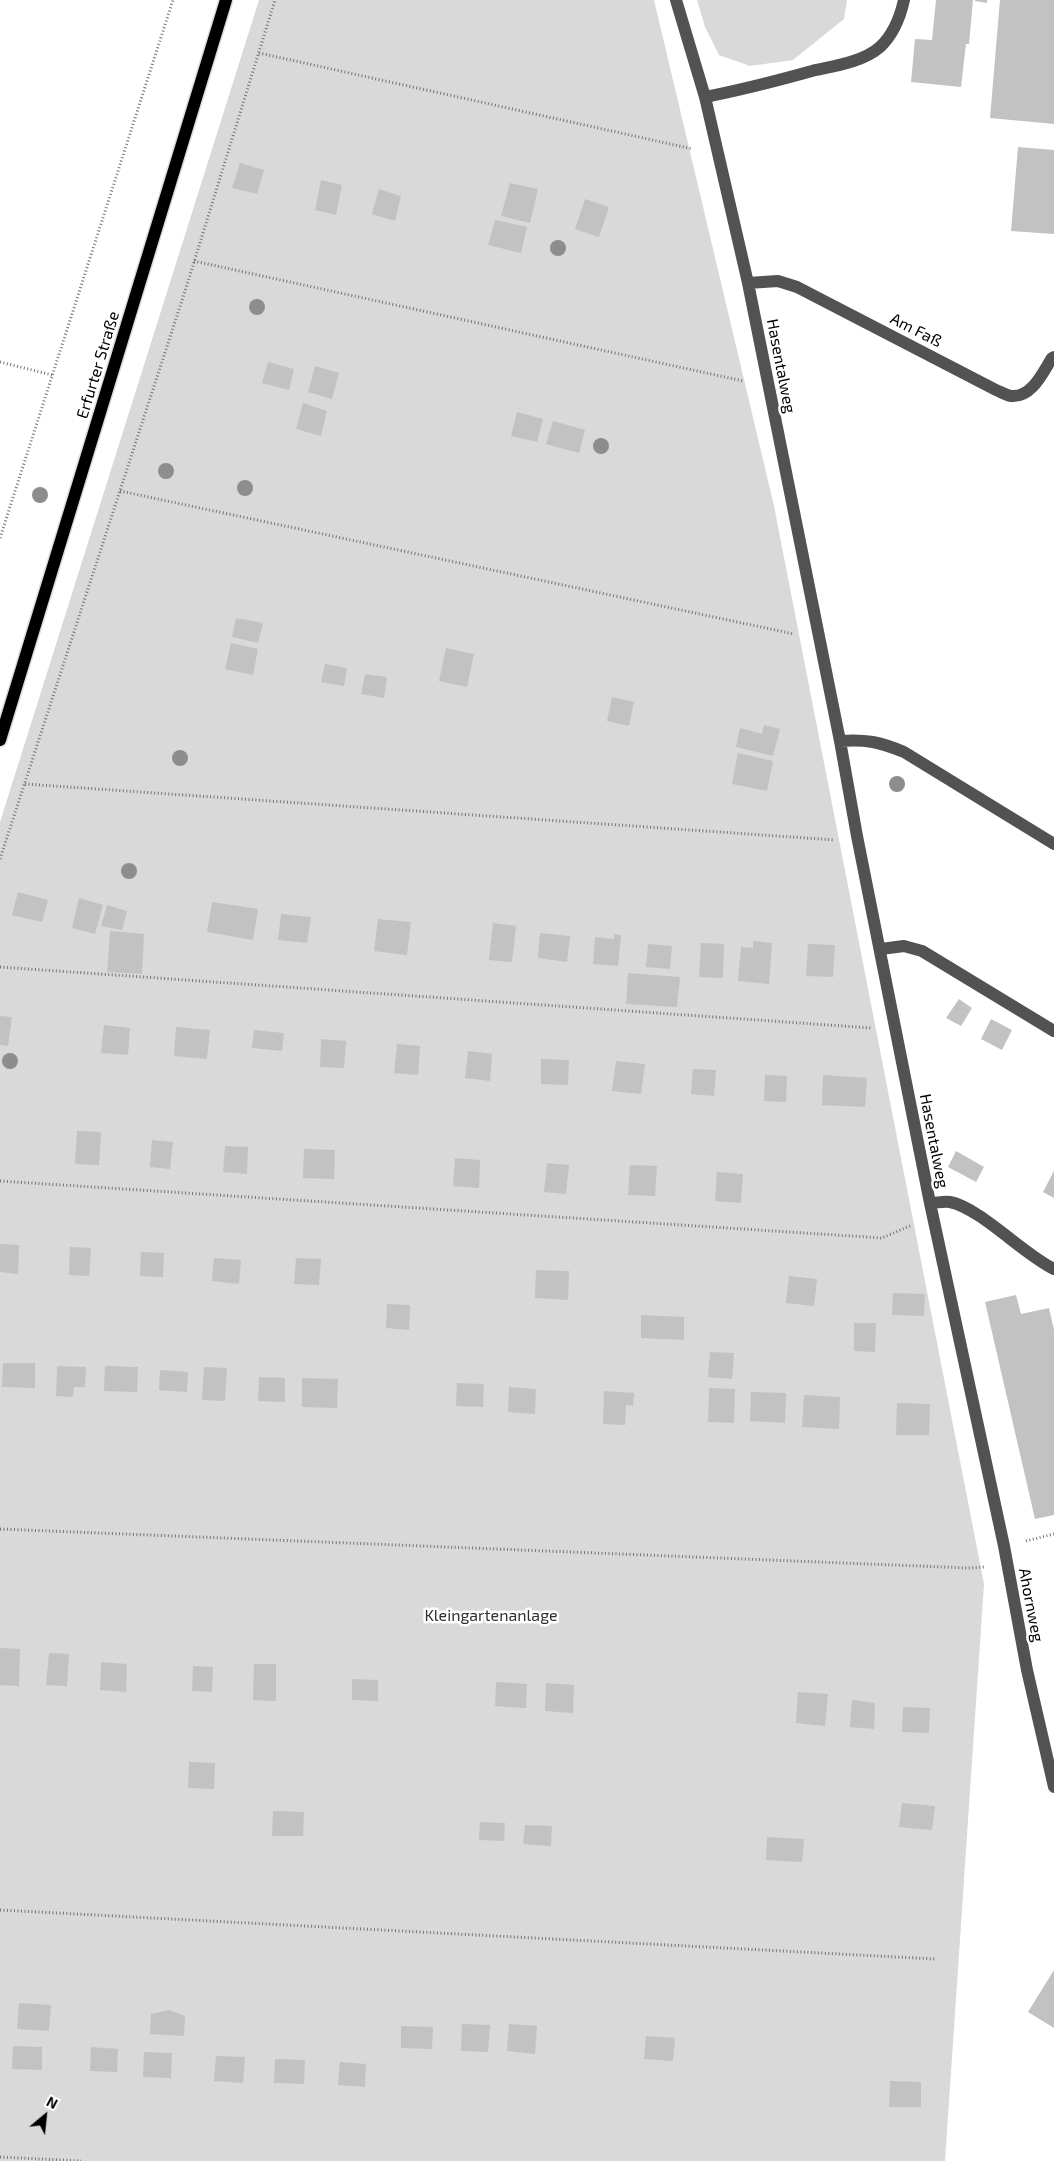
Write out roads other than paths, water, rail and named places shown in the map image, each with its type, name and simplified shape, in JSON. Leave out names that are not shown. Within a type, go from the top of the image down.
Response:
[{"type":"main road","name":"Erfurter Straße","points":[[0,740],[226,0]]},
{"type":"street","name":"Hasentalweg","points":[[676,0],[704,97],[748,283],[930,1203],[1004,1546]]},
{"type":"street","points":[[704,97],[755,87],[855,60],[878,48],[890,36],[900,16],[904,0]]},
{"type":"street","name":"Am Faß","points":[[748,283],[778,281],[797,287],[996,390],[1013,396],[1026,392],[1035,384],[1054,357]]},
{"type":"street","points":[[840,741],[863,740],[882,743],[904,752],[1054,844]]},
{"type":"street","points":[[881,949],[904,946],[922,951],[1054,1031]]},
{"type":"street","points":[[930,1203],[950,1202],[973,1212],[1040,1262],[1054,1269]]},
{"type":"street","name":"Ahornweg","points":[[1004,1546],[1027,1670],[1054,1787]]},
{"type":"park label","name":"Kleingartenanlage","points":[[491,1616]]}]
